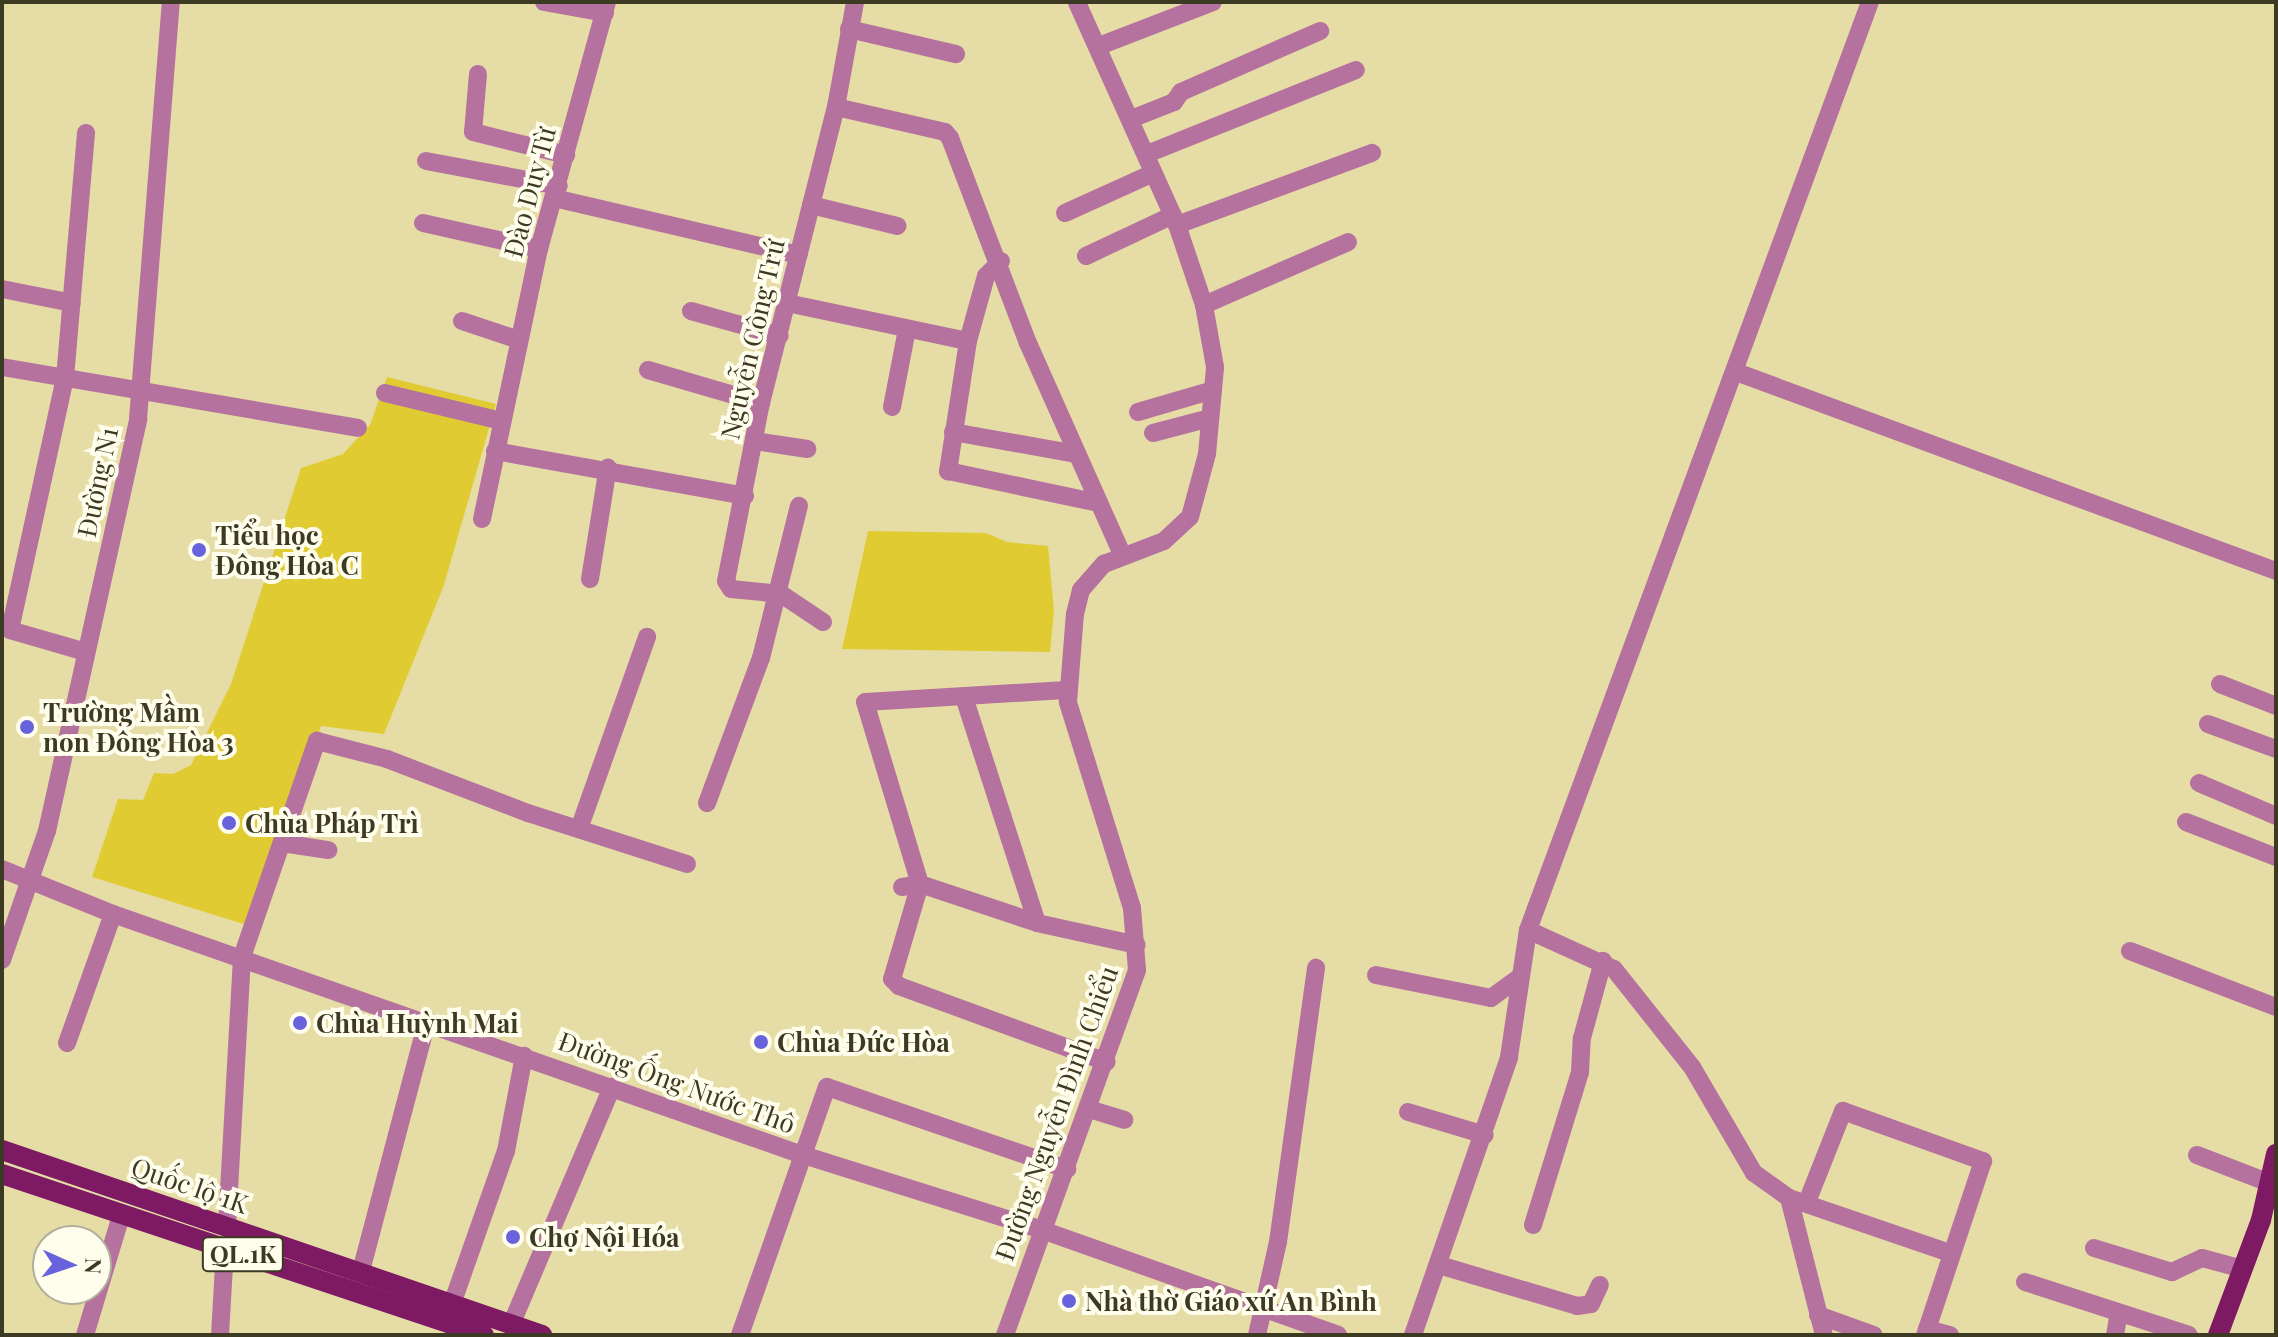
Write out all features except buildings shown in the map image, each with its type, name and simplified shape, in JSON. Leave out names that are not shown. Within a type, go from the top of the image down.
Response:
[{"type":"main road","name":"Quốc lộ 1K","points":[[2,1150],[542,1335]]},
{"type":"main road","points":[[2218,1335],[2272,1189],[2276,1154]]},
{"type":"main road","name":"Quốc lộ 1K","points":[[2,1174],[484,1335]]},
{"type":"main road","points":[[225,1248],[227,1226]]},
{"type":"street","name":"Đường N1","points":[[2,960],[53,810],[142,391],[171,2]]},
{"type":"street","points":[[544,2],[606,7]]},
{"type":"street","name":"Nguyễn Công Trứ","points":[[823,622],[781,594],[728,586],[761,403],[836,107],[855,2]]},
{"type":"street","name":"Đường Nguyễn Đình Chiểu","points":[[1005,1335],[1131,996],[1137,945],[1132,908],[1066,690],[1081,590],[1104,564],[1122,554],[1164,541],[1190,517],[1213,390],[1214,349],[1204,305],[1175,220],[1077,2]]},
{"type":"street","points":[[1099,46],[1213,2]]},
{"type":"street","points":[[1413,1335],[1485,1135],[1509,1057],[1528,930],[1870,2]]},
{"type":"street","name":"Đào Duy Từ","points":[[482,519],[539,249],[606,7]]},
{"type":"street","points":[[849,29],[956,54]]},
{"type":"street","points":[[1131,119],[1174,102],[1181,92],[1320,31]]},
{"type":"street","points":[[1147,154],[1356,70]]},
{"type":"street","points":[[478,74],[473,132],[566,155]]},
{"type":"street","points":[[836,107],[945,132],[1001,261],[1028,343],[1122,554]]},
{"type":"street","points":[[86,133],[65,378],[6,628],[86,652]]},
{"type":"street","points":[[1086,256],[1175,220],[1372,153]]},
{"type":"street","points":[[426,161],[798,255]]},
{"type":"street","points":[[1065,213],[1153,173]]},
{"type":"street","points":[[811,205],[898,226]]},
{"type":"street","points":[[423,223],[539,249]]},
{"type":"street","points":[[1204,305],[1348,242]]},
{"type":"street","points":[[1001,261],[986,276],[968,341],[953,432],[950,473],[1098,503]]},
{"type":"street","points":[[2,289],[72,303]]},
{"type":"street","points":[[787,303],[968,341]]},
{"type":"street","points":[[691,311],[780,336]]},
{"type":"street","points":[[462,321],[519,340]]},
{"type":"street","points":[[892,407],[907,329]]},
{"type":"street","points":[[2,367],[358,428]]},
{"type":"street","points":[[648,370],[761,403]]},
{"type":"street","points":[[1736,372],[2276,571]]},
{"type":"street","points":[[1138,412],[1213,390]]},
{"type":"street","points":[[385,393],[502,421]]},
{"type":"street","points":[[1153,433],[1210,418]]},
{"type":"street","points":[[953,432],[1077,454]]},
{"type":"street","points":[[755,441],[807,449]]},
{"type":"street","points":[[495,451],[608,467],[745,496]]},
{"type":"street","points":[[590,579],[608,467]]},
{"type":"street","points":[[707,803],[781,594],[799,506]]},
{"type":"street","points":[[579,829],[647,637]]},
{"type":"street","points":[[2220,684],[2276,706]]},
{"type":"street","points":[[1066,690],[864,704],[911,886],[893,972],[895,983],[1107,1062]]},
{"type":"street","points":[[964,697],[1037,923]]},
{"type":"street","points":[[2208,724],[2276,749]]},
{"type":"street","points":[[227,1226],[242,957],[317,741],[387,759],[579,829],[687,864]]},
{"type":"street","points":[[2199,783],[2276,816]]},
{"type":"street","points":[[2186,822],[2276,857]]},
{"type":"street","points":[[282,843],[328,850]]},
{"type":"street","name":"Đường Ống Nước Thô","points":[[2,869],[113,914],[427,1021],[800,1154],[1042,1230],[1338,1335]]},
{"type":"street","points":[[911,886],[1037,923],[1137,945]]},
{"type":"street","points":[[67,1043],[113,914]]},
{"type":"street","points":[[1528,930],[1603,961],[1640,998],[1692,1067],[1754,1173],[1798,1200],[1950,1253]]},
{"type":"street","points":[[2130,951],[2276,1007]]},
{"type":"street","points":[[1533,1225],[1580,1072],[1582,1038],[1603,961]]},
{"type":"street","points":[[1257,1335],[1278,1242],[1316,968]]},
{"type":"street","points":[[1376,975],[1491,998],[1520,977]]},
{"type":"street","points":[[361,1271],[427,1021]]},
{"type":"street","points":[[452,1304],[506,1151],[524,1056]]},
{"type":"street","points":[[511,1325],[612,1087]]},
{"type":"street","points":[[740,1335],[825,1088],[830,1087],[1067,1169]]},
{"type":"street","points":[[1089,1109],[1124,1120]]},
{"type":"street","points":[[1824,1335],[1798,1200],[1845,1111],[1983,1161],[1926,1332],[1950,1335]]},
{"type":"street","points":[[1408,1112],[1485,1135]]},
{"type":"street","points":[[2197,1155],[2272,1189]]},
{"type":"street","points":[[85,1335],[121,1216]]},
{"type":"street","points":[[220,1335],[225,1248]]},
{"type":"street","points":[[2094,1248],[2172,1272],[2202,1258],[2243,1269]]},
{"type":"street","points":[[1439,1265],[1577,1306],[1591,1304],[1600,1285]]},
{"type":"street","points":[[2025,1282],[2189,1335]]},
{"type":"street","points":[[2115,1335],[2119,1313]]},
{"type":"street","points":[[1818,1315],[1874,1335]]},
{"type":"shaded area","points":[[387,377],[496,404],[444,585],[384,734],[321,726],[250,926],[92,877],[118,799],[143,800],[154,773],[173,774],[191,765],[231,684],[301,468],[343,454],[370,425]]},
{"type":"shaded area","points":[[868,531],[986,533],[1007,542],[1048,546],[1054,611],[1050,652],[842,649]]},
{"type":"place","name":"Tiểu học Đông Hòa C","points":[[199,550]]},
{"type":"place","name":"Trường Mầm non Đông Hòa 3","points":[[27,727]]},
{"type":"place","name":"Chùa Pháp Trì","points":[[229,823]]},
{"type":"place","name":"Chùa Huỳnh Mai","points":[[300,1023]]},
{"type":"place","name":"Chùa Đức Hòa","points":[[761,1042]]},
{"type":"place","name":"Chợ Nội Hóa","points":[[513,1237]]},
{"type":"place","name":"Nhà thờ Giáo xứ An Bình","points":[[1069,1301]]}]
